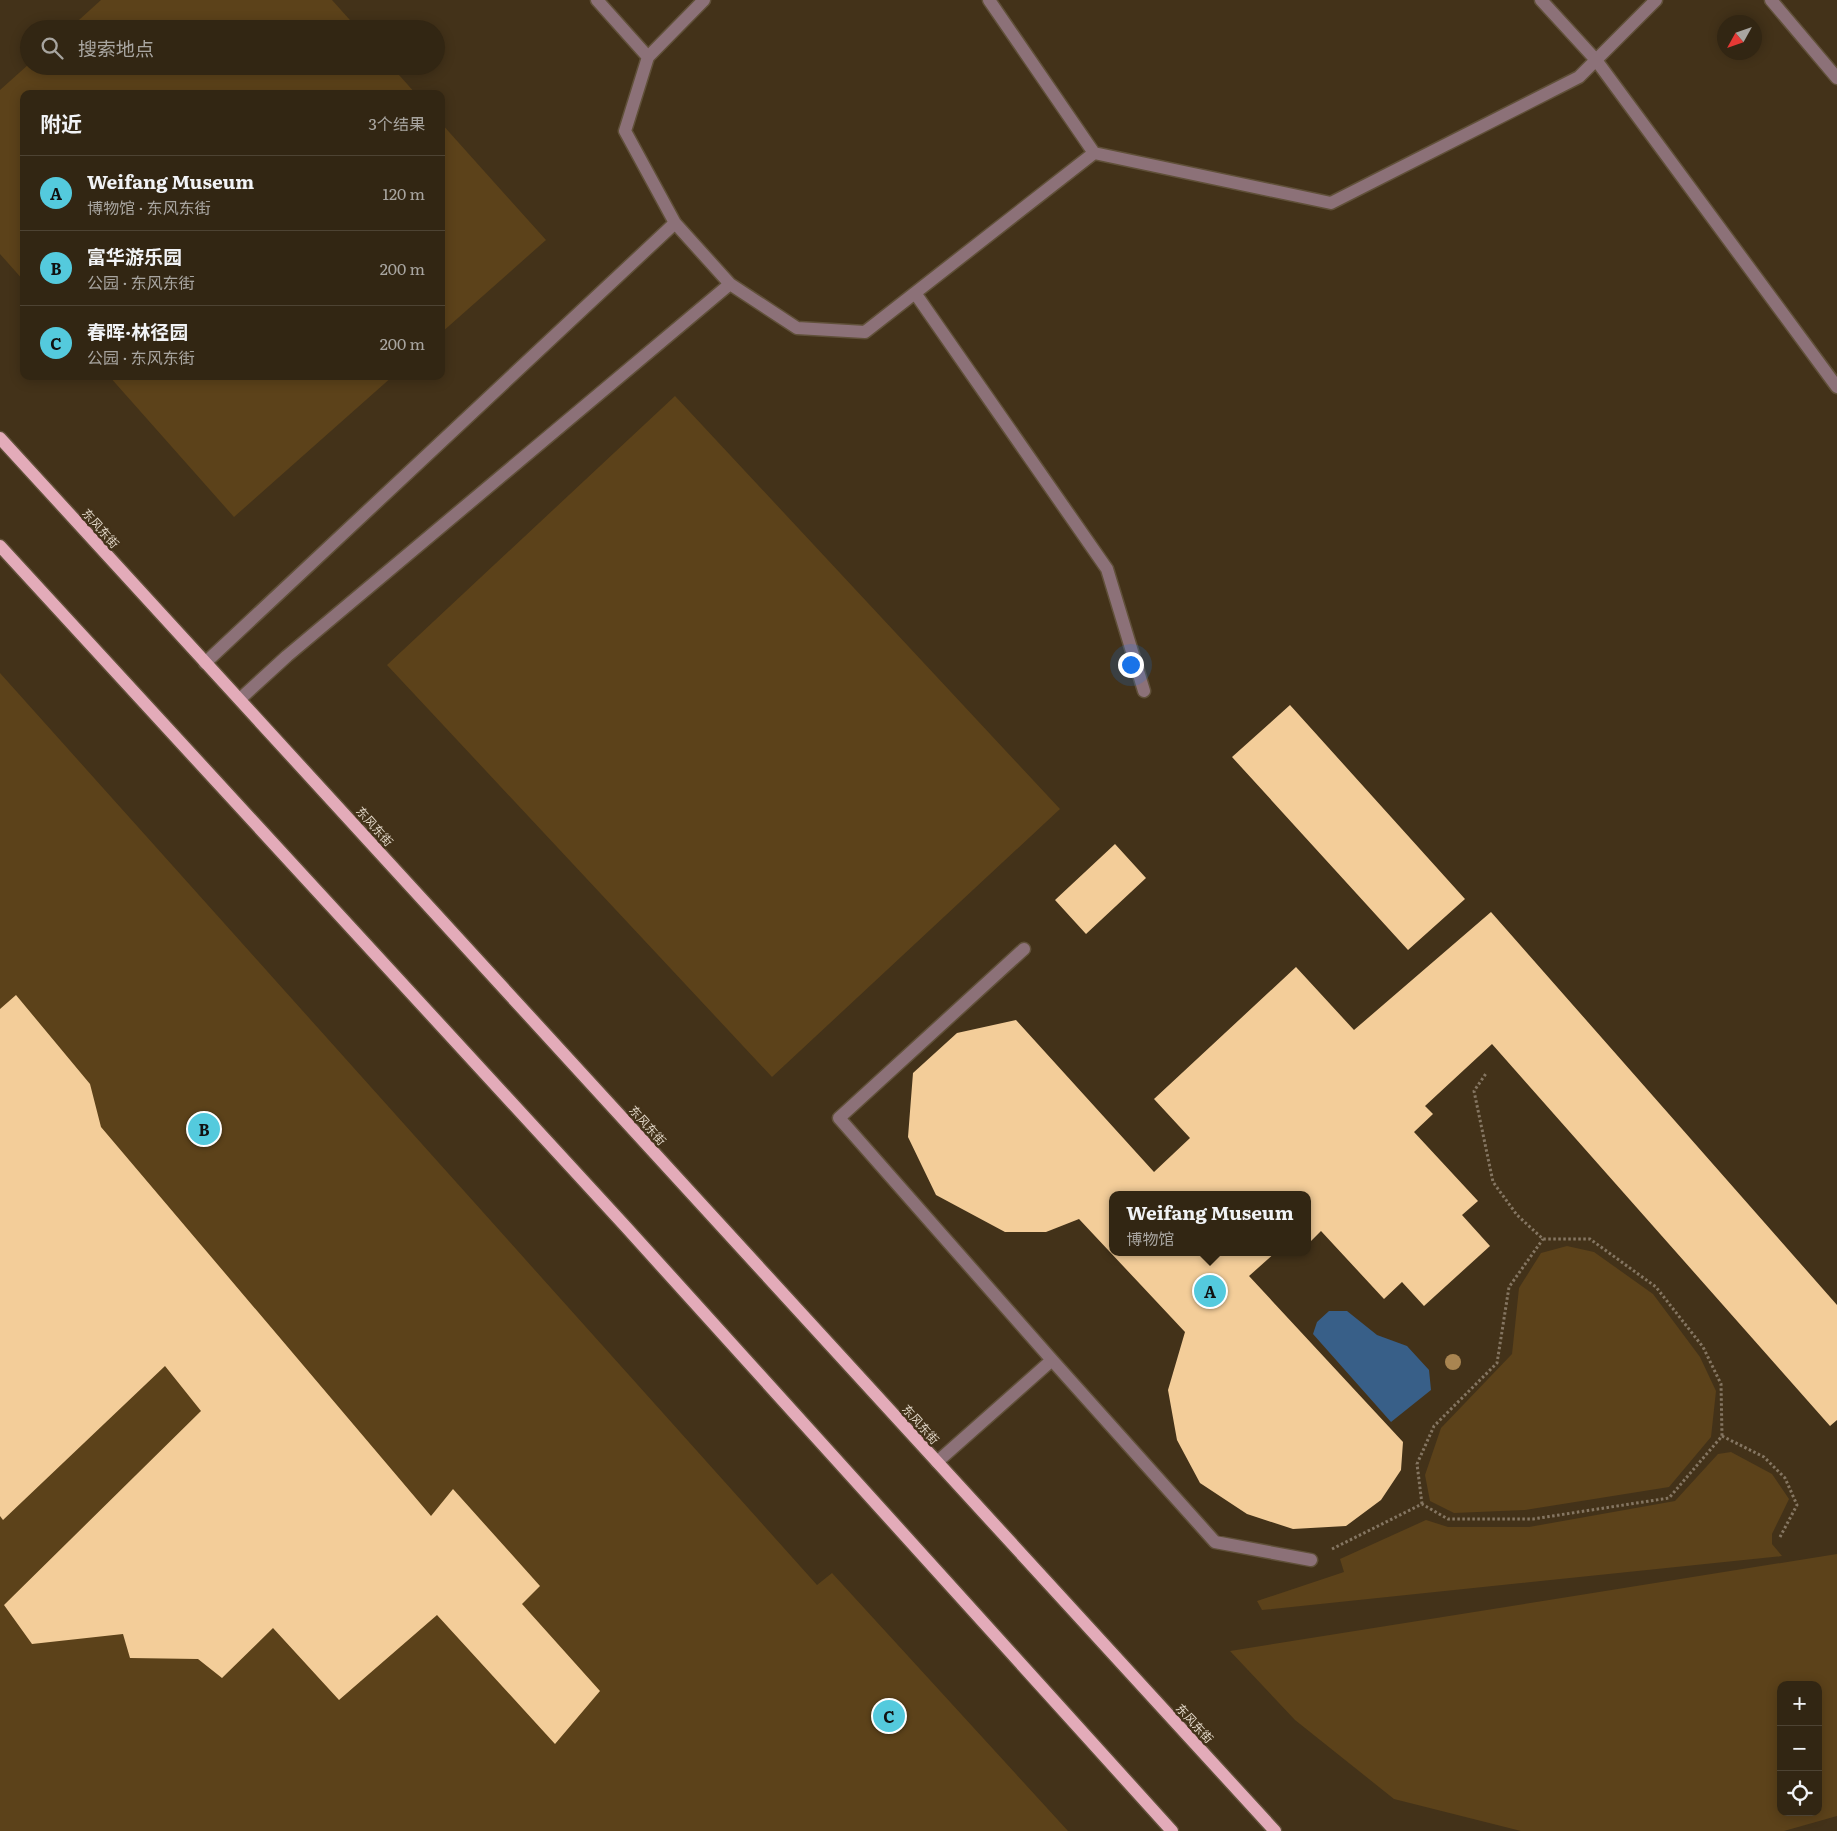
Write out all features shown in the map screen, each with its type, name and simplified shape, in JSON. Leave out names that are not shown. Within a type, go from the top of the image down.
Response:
[{"type":"main road","name":"东风东街","points":[[0,438],[1275,1831]]},
{"type":"main road","points":[[0,546],[626,1227],[1172,1831]]},
{"type":"street","points":[[597,0],[648,57]]},
{"type":"street","points":[[704,0],[648,57],[625,131],[675,223],[730,284],[797,328],[865,332],[1094,153]]},
{"type":"street","points":[[989,0],[1094,153],[1331,203],[1579,78],[1656,0]]},
{"type":"street","points":[[1541,0],[1596,60],[1837,387]]},
{"type":"street","points":[[1771,0],[1837,78]]},
{"type":"street","points":[[205,663],[675,223]]},
{"type":"street","points":[[240,699],[287,656],[730,284]]},
{"type":"street","points":[[915,293],[1107,569],[1144,691]]},
{"type":"street","points":[[1024,949],[839,1118],[1215,1542],[1311,1560]]},
{"type":"street","points":[[937,1462],[1052,1360]]},
{"type":"path","points":[[1422,1504],[1448,1519],[1533,1519],[1669,1498],[1722,1436],[1721,1384],[1703,1346],[1656,1287],[1590,1239],[1543,1239],[1518,1215],[1493,1182],[1474,1091],[1486,1072]]},
{"type":"path","points":[[1422,1504],[1417,1464],[1434,1426],[1497,1363],[1509,1287],[1543,1239]]},
{"type":"path","points":[[1722,1436],[1764,1457],[1785,1478],[1798,1505],[1780,1537]]},
{"type":"path","points":[[1311,1560],[1422,1504]]},
{"type":"shaded area","points":[[101,0],[332,0],[350,20],[79,20]]},
{"type":"shaded area","points":[[20,72],[20,75],[399,75],[412,90],[20,90],[20,276],[0,254],[0,90]]},
{"type":"shaded area","points":[[445,127],[546,240],[445,329]]},
{"type":"shaded area","points":[[113,380],[388,380],[234,517]]},
{"type":"shaded area","points":[[675,396],[1060,809],[772,1077],[387,665]]},
{"type":"shaded area","points":[[0,673],[817,1585],[832,1573],[1068,1831],[0,1831]]},
{"type":"shaded area","points":[[1567,1246],[1594,1252],[1653,1294],[1700,1357],[1716,1391],[1711,1437],[1669,1487],[1525,1510],[1454,1513],[1430,1501],[1425,1475],[1441,1428],[1512,1354],[1519,1288],[1541,1253]]},
{"type":"shaded area","points":[[1731,1452],[1772,1474],[1789,1499],[1772,1534],[1772,1544],[1782,1556],[1262,1610],[1257,1601],[1344,1572],[1340,1559],[1426,1520],[1448,1527],[1529,1527],[1675,1501],[1718,1454]]},
{"type":"shaded area","points":[[1837,1554],[1837,1816],[1784,1831],[1521,1831],[1394,1799],[1295,1720],[1230,1651]]},
{"type":"water","points":[[1329,1311],[1347,1311],[1377,1335],[1407,1346],[1429,1370],[1431,1390],[1391,1422],[1313,1334],[1317,1322]]},
{"type":"building","points":[[1290,705],[1465,899],[1408,950],[1232,757]]},
{"type":"building","points":[[1115,844],[1146,878],[1086,934],[1055,900]]},
{"type":"building","points":[[1491,912],[1837,1305],[1837,1420],[1830,1426],[1492,1044],[1425,1106],[1433,1114],[1414,1132],[1478,1201],[1462,1215],[1490,1246],[1424,1306],[1402,1282],[1384,1299],[1321,1231],[1311,1241],[1311,1191],[1109,1191],[1109,1251],[1079,1219],[1046,1232],[1005,1232],[936,1195],[908,1137],[913,1073],[957,1033],[1016,1020],[1154,1172],[1190,1138],[1154,1099],[1296,967],[1354,1030]]},
{"type":"building","points":[[16,995],[90,1084],[101,1127],[431,1516],[453,1489],[540,1586],[522,1604],[600,1691],[555,1744],[437,1615],[339,1700],[273,1628],[222,1678],[198,1659],[130,1658],[123,1634],[32,1644],[4,1605],[201,1411],[165,1366],[3,1520],[0,1516],[0,1009]]},
{"type":"building","points":[[1114,1256],[1272,1256],[1249,1276],[1403,1442],[1401,1470],[1381,1500],[1346,1526],[1293,1529],[1247,1514],[1200,1483],[1177,1440],[1168,1390],[1185,1332]]},
{"type":"place","name":"富华游乐园","points":[[204,1129]]},
{"type":"place","name":"Weifang Museum","points":[[1210,1291]]},
{"type":"place","name":"春晖·林径园","points":[[889,1716]]}]
